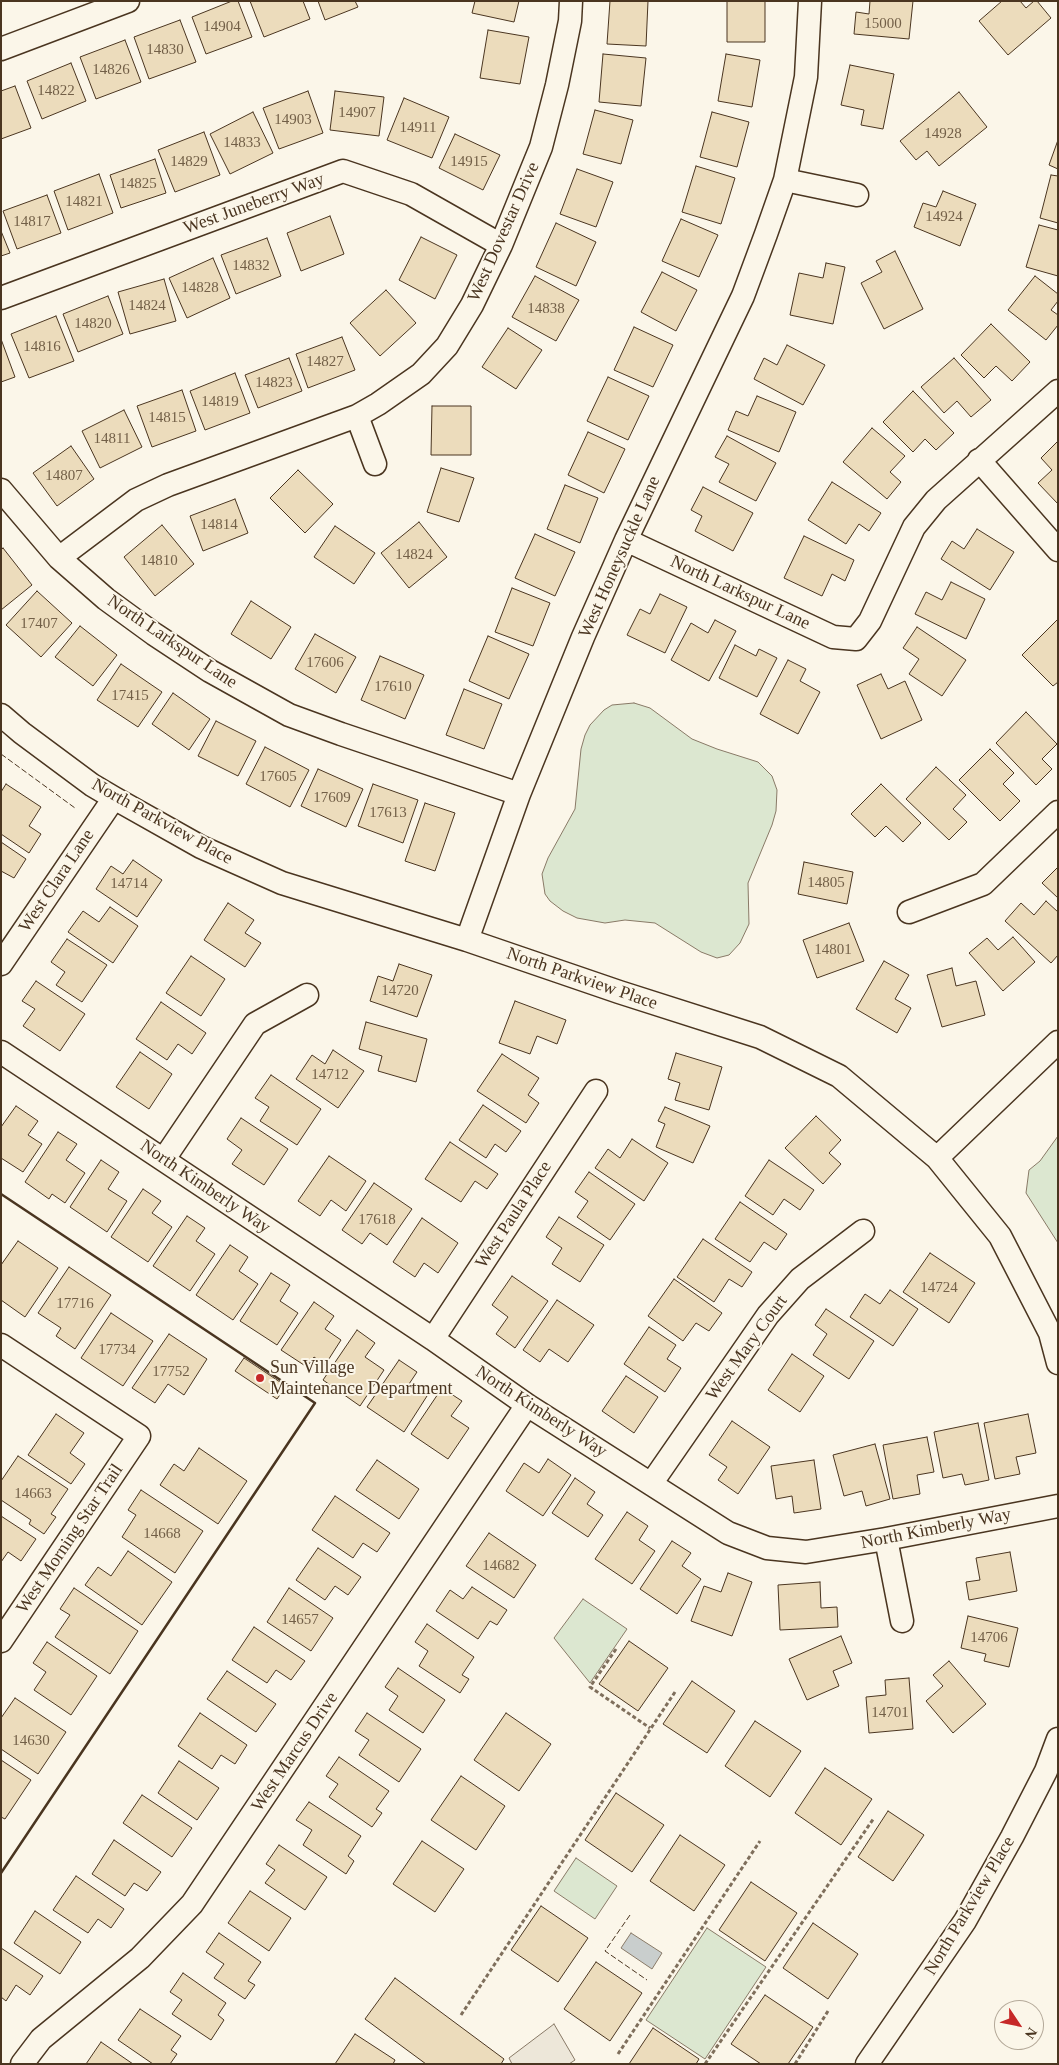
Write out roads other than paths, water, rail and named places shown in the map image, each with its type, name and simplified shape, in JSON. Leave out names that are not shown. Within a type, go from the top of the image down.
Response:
[{"type":"street","points":[[1,49],[128,1]]},
{"type":"street","name":"West Dovestar Drive","points":[[59,558],[136,500],[152,492],[357,416],[378,404],[420,374],[447,346],[472,305],[501,245],[541,147],[557,85],[570,21],[571,1]]},
{"type":"street","name":"West Honeysuckle Lane","points":[[467,940],[519,794],[583,637],[626,540],[743,296],[785,180],[806,77],[810,1]]},
{"type":"street","name":"West Juneberry Way","points":[[1,298],[343,171],[411,194],[501,245]]},
{"type":"street","points":[[785,180],[857,196]]},
{"type":"street","points":[[1058,391],[979,460],[1058,550]]},
{"type":"street","points":[[357,416],[375,464]]},
{"type":"street","name":"North Larkspur Lane","points":[[626,540],[833,637],[856,639],[870,621],[914,527],[936,500],[979,460]]},
{"type":"street","name":"North Larkspur Lane","points":[[1,490],[59,558],[106,599],[210,672],[290,714],[341,734],[519,794]]},
{"type":"street","name":"North Parkview Place","points":[[1,715],[22,734],[92,785],[201,848],[282,883],[467,940],[619,992],[760,1037],[851,1084],[937,1158],[1000,1236],[1050,1333],[1058,1363]]},
{"type":"street","name":"West Clara Lane","points":[[1,964],[114,798]]},
{"type":"street","points":[[909,912],[984,884],[1058,812]]},
{"type":"street","points":[[164,1159],[256,1024],[307,995]]},
{"type":"street","points":[[937,1158],[1058,1042]]},
{"type":"street","name":"North Kimberly Way","points":[[1,1052],[433,1339],[527,1405],[728,1533],[767,1548],[806,1552],[886,1539],[1058,1506]]},
{"type":"street","name":"West Paula Place","points":[[433,1339],[596,1091]]},
{"type":"street","name":"West Mary Court","points":[[651,1484],[768,1315],[800,1279],[863,1231]]},
{"type":"street","name":"West Morning Star Trail","points":[[1,1345],[139,1436],[1,1642]]},
{"type":"street","name":"West Marcus Drive","points":[[22,2064],[42,2039],[140,1958],[192,1904],[527,1405]]},
{"type":"street","points":[[886,1539],[902,1621]]},
{"type":"street","name":"North Parkview Place","points":[[867,2064],[965,1921],[1046,1771],[1058,1739]]},
{"type":"place","name":"Sun Village Maintenance Department","points":[[260,1378]]}]
